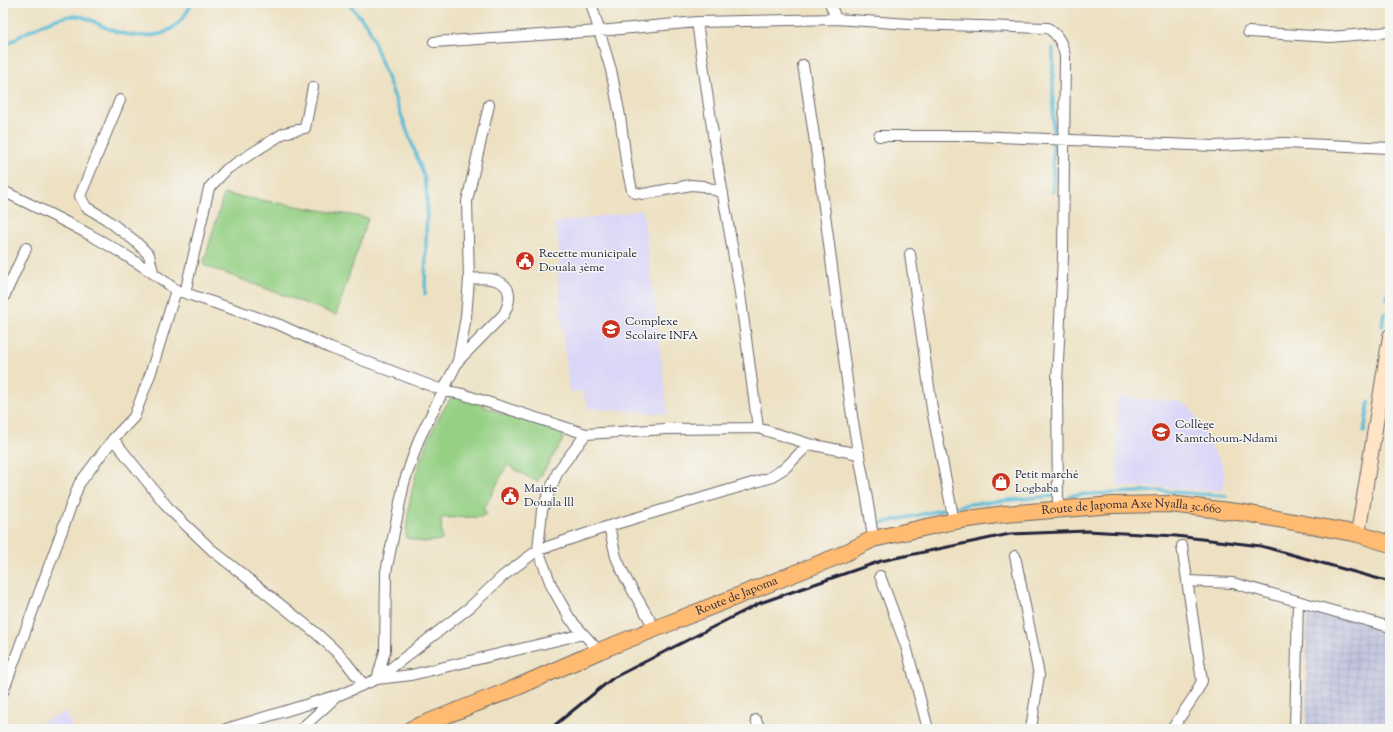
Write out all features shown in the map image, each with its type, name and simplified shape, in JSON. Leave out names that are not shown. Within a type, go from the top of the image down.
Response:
[{"type":"main road","points":[[1358,534],[1389,354],[1390,336]]},
{"type":"main road","name":"Route de Japoma Axe Nyalla 3c.660","points":[[873,539],[954,521],[1058,509],[1112,505],[1170,504],[1245,513],[1358,534],[1390,544]]},
{"type":"main road","name":"Route de Japoma","points":[[411,729],[515,688],[599,651],[841,555],[873,539]]},
{"type":"street","points":[[591,3],[611,70],[632,190],[636,193],[644,194],[691,185],[723,193]]},
{"type":"street","points":[[830,3],[836,19]]},
{"type":"street","points":[[434,42],[599,31],[697,22],[836,19],[908,24],[1048,28],[1061,40],[1065,56],[1063,257],[1057,382],[1058,509]]},
{"type":"street","points":[[697,22],[739,286],[758,428]]},
{"type":"street","points":[[1248,32],[1330,37],[1390,32]]},
{"type":"street","points":[[803,65],[816,141],[850,403],[869,507],[873,539]]},
{"type":"street","points":[[3,692],[79,484],[113,439],[134,417],[180,292],[210,188],[227,170],[284,133],[305,128],[313,87]]},
{"type":"street","points":[[120,100],[80,196],[86,207],[106,219],[136,241],[149,255],[153,272]]},
{"type":"street","points":[[458,361],[466,317],[469,279],[467,201],[489,105]]},
{"type":"street","points":[[879,136],[975,136],[1215,146],[1284,143],[1390,148]]},
{"type":"street","points":[[3,191],[78,228],[153,272],[180,292],[280,326],[330,348],[442,390],[462,394],[586,434],[666,429],[758,428],[809,444],[859,454]]},
{"type":"street","points":[[3,299],[26,248]]},
{"type":"street","points":[[910,254],[933,415],[954,521]]},
{"type":"street","points":[[377,679],[385,652],[386,572],[404,484],[419,438],[458,361],[504,314],[509,305],[505,285],[497,279],[485,277],[469,279]]},
{"type":"street","points":[[586,434],[558,471],[542,510],[538,550],[552,587],[570,619],[599,651]]},
{"type":"street","points":[[113,439],[170,510],[212,550],[316,633],[342,657],[363,684]]},
{"type":"street","points":[[377,679],[470,607],[503,576],[538,550],[609,526],[742,488],[769,478],[785,468],[809,444]]},
{"type":"street","points":[[609,526],[616,557],[626,579],[655,629]]},
{"type":"street","points":[[1172,729],[1195,695],[1202,681],[1182,546]]},
{"type":"street","points":[[1015,556],[1032,632],[1038,675],[1032,729]]},
{"type":"street","points":[[880,576],[906,646],[928,729]]},
{"type":"street","points":[[1186,581],[1233,583],[1390,627]]},
{"type":"street","points":[[1295,729],[1298,602]]},
{"type":"street","points":[[226,729],[337,696],[377,679],[411,675],[583,634]]},
{"type":"street","points":[[301,729],[337,696]]},
{"type":"shaded area","name":"Complexe Scolaire INFA","points":[[643,210],[668,414],[587,408],[587,399],[583,399],[583,391],[569,392],[557,268],[561,260],[555,223]]},
{"type":"shaded area","name":"Collège Kamtchoum-Ndami","points":[[1117,397],[1179,401],[1192,409],[1216,456],[1218,456],[1222,464],[1225,477],[1223,491],[1157,487],[1118,487]]},
{"type":"shaded area","points":[[1307,606],[1390,629],[1390,729],[1306,729]]},
{"type":"shaded area","points":[[67,712],[72,729],[24,729],[29,727]]},
{"type":"green space","points":[[224,194],[368,218],[336,315],[203,265]]},
{"type":"green space","points":[[453,395],[468,398],[501,414],[559,429],[562,433],[563,440],[537,482],[507,465],[483,511],[487,513],[481,517],[441,518],[442,540],[423,542],[406,538],[410,500],[419,463],[434,428]]},
{"type":"waterway","points":[[3,48],[18,37],[39,26],[70,16],[86,18],[123,34],[140,36],[157,35],[178,24],[192,3]]},
{"type":"waterway","points":[[348,3],[368,26],[424,176],[427,197],[425,294]]},
{"type":"waterway","points":[[1053,48],[1053,132]]},
{"type":"waterway","points":[[1053,143],[1053,192]]},
{"type":"waterway","points":[[1387,299],[1390,279]]},
{"type":"waterway","points":[[1382,326],[1384,313]]},
{"type":"waterway","points":[[1364,432],[1369,402]]},
{"type":"waterway","points":[[1070,495],[1159,491],[1226,496]]},
{"type":"waterway","points":[[882,523],[969,504],[1053,496]]},
{"type":"railway","points":[[550,729],[613,678],[760,603],[881,561],[1010,534],[1087,531],[1176,536],[1261,546],[1390,582]]},
{"type":"place","name":"Recette municipale Douala 3ème","points":[[525,261]]},
{"type":"place","name":"Complexe Scolaire INFA","points":[[611,329]]},
{"type":"place","name":"Collège Kamtchoum-Ndami","points":[[1161,432]]},
{"type":"place","name":"Petit marché Logbaba","points":[[1001,482]]},
{"type":"place","name":"Mairie Douala lll","points":[[510,496]]}]
